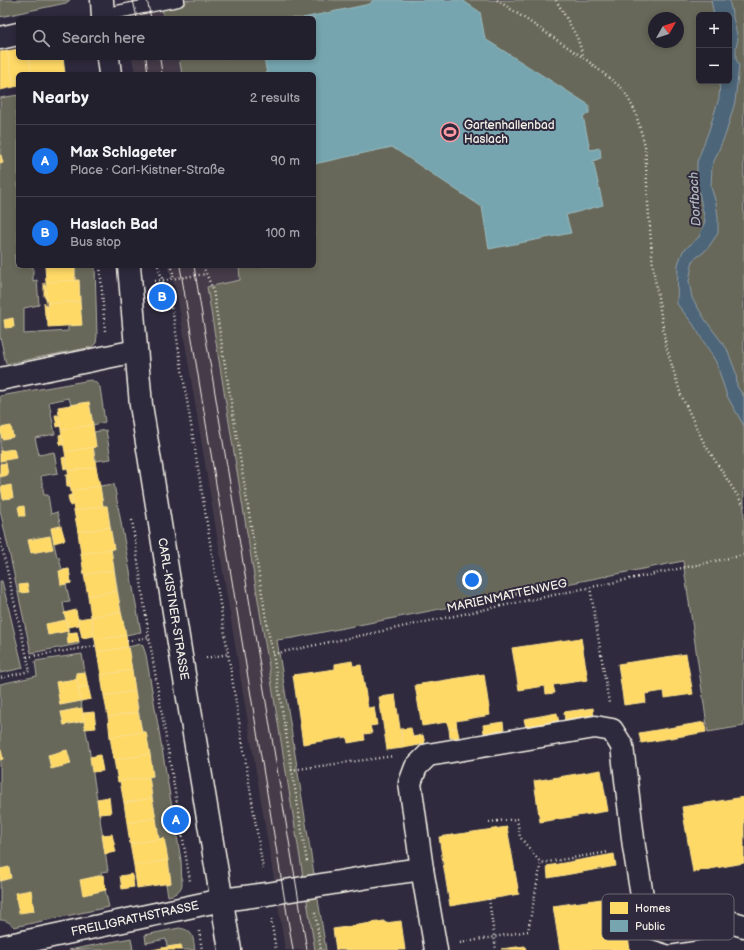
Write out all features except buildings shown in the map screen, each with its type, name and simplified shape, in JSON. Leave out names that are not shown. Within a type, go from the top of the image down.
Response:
[{"type":"street","points":[[0,38],[16,34]]},
{"type":"street","points":[[108,60],[110,72]]},
{"type":"street","name":"CARL-KISTNER-STRASSE","points":[[130,276],[142,412],[230,950]]},
{"type":"street","points":[[0,378],[136,351]]},
{"type":"street","points":[[436,949],[422,869],[410,783],[416,767],[428,755],[595,727],[612,730],[622,746],[634,847],[642,894]]},
{"type":"street","name":"FREILIGRATHSTRASSE","points":[[0,947],[222,900],[422,869]]},
{"type":"street","points":[[734,923],[744,926]]},
{"type":"lane","points":[[98,13],[170,1]]},
{"type":"path","points":[[497,0],[584,58],[623,89],[635,111],[645,145],[653,267],[666,346],[681,395],[704,443],[744,506]]},
{"type":"path","points":[[556,0],[577,37],[584,58]]},
{"type":"path","points":[[159,268],[173,314],[276,950]]},
{"type":"path","points":[[172,268],[174,279]]},
{"type":"path","points":[[204,268],[213,290],[321,950]]},
{"type":"path","points":[[130,276],[163,280],[206,274]]},
{"type":"path","points":[[0,539],[30,671],[0,678]]},
{"type":"path","name":"MARIENMATTENWEG","points":[[273,654],[744,555]]},
{"type":"path","points":[[590,587],[612,730]]},
{"type":"path","points":[[127,641],[149,637]]},
{"type":"path","points":[[27,657],[96,646]]},
{"type":"path","points":[[291,770],[394,755],[416,767]]},
{"type":"path","points":[[436,949],[528,931],[541,863],[520,837],[517,819],[490,822]]},
{"type":"path","points":[[541,863],[613,851]]},
{"type":"path","points":[[489,900],[496,950]]},
{"type":"shaded area","points":[[125,0],[160,0],[164,16],[129,16]]},
{"type":"shaded area","points":[[132,60],[179,60],[182,72],[135,72]]},
{"type":"shaded area","points":[[168,268],[239,268],[240,280],[207,287],[315,950],[285,950],[176,289]]},
{"type":"green space","points":[[0,0],[70,0],[66,3],[0,17]]},
{"type":"green space","name":"Gartenhallenbad Haslach","points":[[160,0],[744,0],[744,726],[708,732],[683,561],[277,640],[326,950],[315,950],[207,287],[240,280],[239,268],[316,268],[316,72],[182,72],[179,60],[316,60],[316,16],[164,16]]},
{"type":"green space","points":[[16,95],[16,254],[14,255],[16,268],[33,268],[33,281],[37,280],[39,305],[24,308],[24,334],[68,331],[68,326],[81,325],[79,280],[75,281],[75,268],[95,268],[97,336],[96,343],[92,347],[6,364],[0,336],[0,98]]},
{"type":"green space","points":[[91,380],[100,387],[105,422],[93,425],[89,402],[71,405],[69,398],[49,402],[55,434],[35,438],[39,455],[54,452],[58,473],[41,476],[44,495],[48,495],[51,514],[57,512],[61,526],[51,529],[57,557],[59,557],[62,570],[69,569],[71,583],[66,584],[70,602],[63,603],[69,633],[77,632],[79,644],[31,653],[0,510],[0,396]]},
{"type":"green space","points":[[106,430],[111,459],[96,461],[93,447],[96,446],[94,432]]},
{"type":"green space","points":[[114,484],[141,632],[126,635],[111,549],[114,549],[107,506],[103,506],[100,486]]},
{"type":"green space","points":[[0,581],[2,581],[23,668],[0,673]]},
{"type":"green space","points":[[141,644],[146,655],[181,860],[182,885],[180,890],[168,896],[166,884],[171,883],[164,839],[159,839],[149,777],[153,776],[146,732],[142,732],[128,647]]},
{"type":"green space","points":[[82,654],[85,672],[76,673],[77,679],[57,682],[60,705],[81,701],[82,708],[61,712],[64,725],[84,721],[108,871],[101,872],[109,907],[14,927],[6,921],[0,920],[0,684],[37,676],[35,661]]},
{"type":"green space","points":[[179,928],[188,931],[192,935],[195,950],[182,950],[181,945],[167,947],[166,939],[146,943],[145,935]]},
{"type":"green space","points":[[131,938],[133,950],[69,950]]},
{"type":"water","points":[[711,0],[729,0],[732,12],[713,12]]},
{"type":"water","points":[[732,13],[738,39],[736,58],[739,66],[735,102],[726,133],[712,166],[711,187],[716,203],[718,233],[704,252],[693,260],[689,281],[692,298],[706,321],[727,349],[736,373],[737,386],[744,397],[744,426],[727,396],[716,362],[693,324],[677,304],[678,264],[683,251],[699,237],[705,221],[697,183],[697,162],[719,98],[720,84],[732,84]]},
{"type":"tram line","points":[[133,0],[137,16]]},
{"type":"tram line","points":[[147,0],[151,16]]},
{"type":"tram line","points":[[146,60],[148,72]]},
{"type":"tram line","points":[[160,60],[162,72]]},
{"type":"tram line","points":[[180,268],[293,950]]},
{"type":"tram line","points":[[194,268],[307,950]]},
{"type":"place","name":"Gartenhallenbad Haslach","points":[[450,132]]},
{"type":"place","name":"Haslach Bad","points":[[162,297]]},
{"type":"place","name":"Max Schlageter","points":[[176,820]]},
{"type":"water label","name":"Dorfbach","points":[[695,199]]}]
